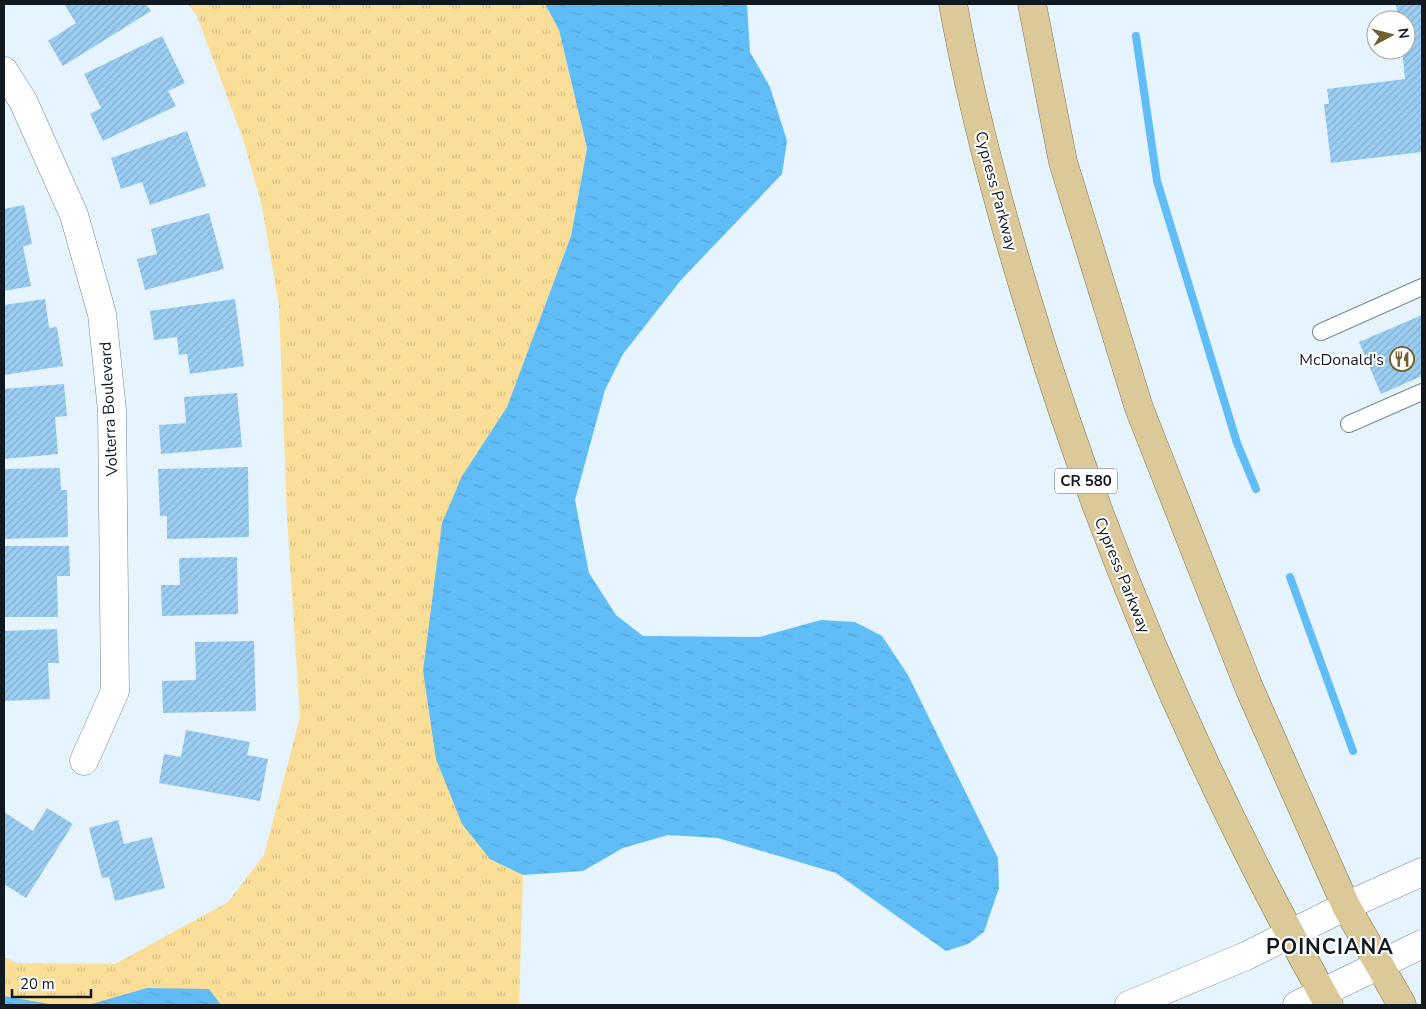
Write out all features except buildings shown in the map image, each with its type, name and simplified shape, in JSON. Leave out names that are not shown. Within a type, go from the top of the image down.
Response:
[{"type":"main road","name":"Cypress Parkway","points":[[953,4],[979,124],[1007,236],[1054,390],[1101,522],[1153,651],[1194,742],[1290,934],[1326,999]]},
{"type":"main road","points":[[1034,4],[1063,162],[1139,408],[1250,690],[1346,906],[1377,964],[1402,1005]]},
{"type":"street","name":"Volterra Boulevard","points":[[4,70],[23,101],[74,215],[102,314],[112,410],[115,691],[84,761]]},
{"type":"street","points":[[1129,1005],[1246,956],[1346,906],[1422,872]]},
{"type":"street","points":[[1297,1005],[1326,999],[1377,964],[1422,944]]},
{"type":"lane","points":[[1321,332],[1422,287]]},
{"type":"lane","points":[[1349,424],[1422,392]]},
{"type":"green space","points":[[188,4],[545,4],[559,30],[587,148],[571,236],[507,407],[462,476],[490,859],[523,875],[519,1005],[4,1005],[4,957],[17,963],[115,964],[228,902],[264,855],[300,717],[287,517],[279,306],[262,206],[243,139],[197,16]]},
{"type":"water","points":[[545,4],[747,4],[750,52],[770,87],[787,141],[782,174],[681,280],[623,354],[605,390],[575,500],[589,573],[616,615],[643,636],[759,637],[821,620],[855,622],[882,636],[908,675],[998,858],[999,888],[984,932],[968,944],[946,951],[836,873],[718,838],[668,835],[623,848],[583,871],[523,875],[490,859],[462,824],[436,759],[423,671],[442,523],[462,476],[507,407],[571,236],[587,148],[559,30]]},
{"type":"water","points":[[147,988],[209,989],[221,1005],[88,1005]]},
{"type":"water","points":[[4,996],[55,1005],[4,1005]]},
{"type":"waterway","points":[[1136,36],[1157,181],[1237,443],[1256,489]]},
{"type":"waterway","points":[[1290,577],[1353,751]]},
{"type":"place","name":"McDonald's","points":[[1402,359]]},
{"type":"district","name":"POINCIANA","points":[[1330,947]]}]
